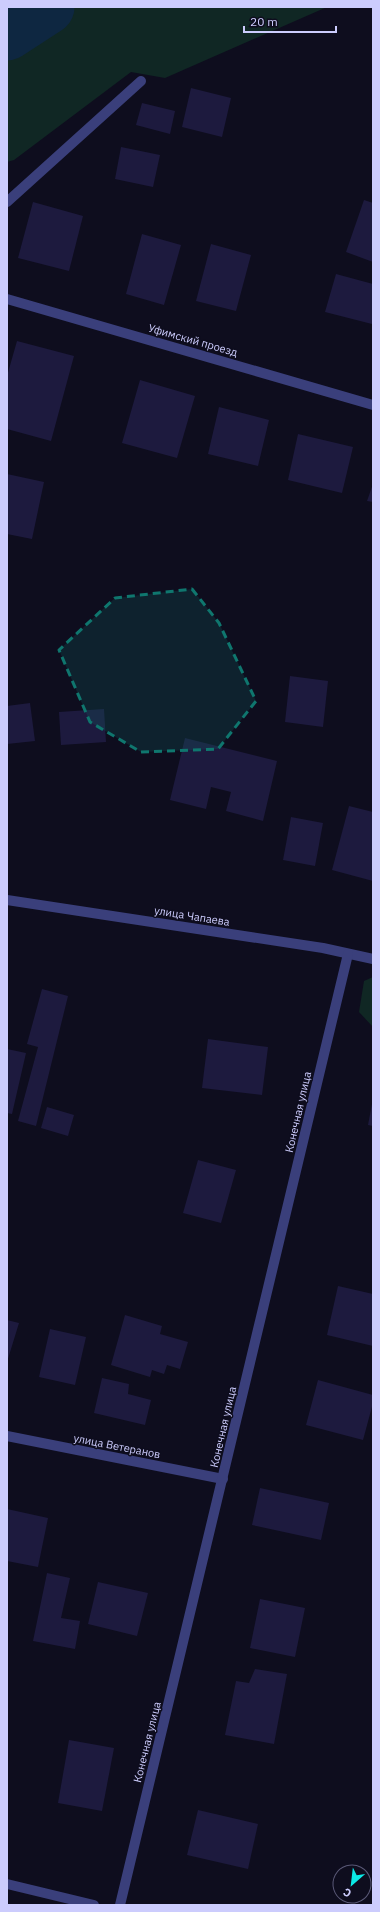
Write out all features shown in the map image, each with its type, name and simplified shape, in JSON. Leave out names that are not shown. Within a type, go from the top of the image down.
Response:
[{"type":"street","points":[[7,202],[141,81]]},
{"type":"street","name":"Уфимский проезд","points":[[7,299],[373,405]]},
{"type":"street","name":"улица Чапаева","points":[[7,900],[373,959]]},
{"type":"street","name":"Конечная улица","points":[[120,1905],[348,954]]},
{"type":"street","name":"улица Ветеранов","points":[[7,1436],[223,1479]]},
{"type":"street","points":[[7,1884],[94,1905]]},
{"type":"highlighted area","points":[[192,589],[219,623],[256,701],[218,749],[141,752],[90,722],[59,650],[115,598]]},
{"type":"green space","points":[[7,7],[327,7],[165,78],[131,72],[14,160],[7,162]]},
{"type":"green space","points":[[373,977],[373,1027],[359,1012],[364,981]]},
{"type":"building","points":[[191,88],[231,98],[222,137],[182,127]]},
{"type":"building","points":[[142,103],[175,111],[170,134],[136,125]]},
{"type":"building","points":[[121,147],[160,155],[153,187],[115,179]]},
{"type":"building","points":[[364,200],[373,203],[373,262],[346,252]]},
{"type":"building","points":[[33,202],[83,216],[69,271],[18,258]]},
{"type":"building","points":[[142,234],[181,245],[164,305],[126,294]]},
{"type":"building","points":[[211,244],[251,255],[236,311],[196,301]]},
{"type":"building","points":[[336,274],[373,284],[372,324],[325,312]]},
{"type":"building","points":[[17,341],[74,356],[51,441],[7,429],[7,376]]},
{"type":"building","points":[[140,380],[195,396],[177,458],[122,443]]},
{"type":"building","points":[[219,407],[269,420],[258,466],[208,454]]},
{"type":"building","points":[[298,434],[353,447],[342,493],[288,480]]},
{"type":"building","points":[[7,474],[44,482],[32,539],[7,534]]},
{"type":"building","points":[[373,484],[373,502],[367,501]]},
{"type":"building","points":[[290,676],[328,681],[323,727],[285,722]]},
{"type":"building","points":[[30,703],[35,741],[7,744],[7,706]]},
{"type":"building","points":[[104,709],[106,742],[61,745],[59,712]]},
{"type":"building","points":[[185,738],[277,761],[263,821],[226,811],[231,792],[211,787],[206,809],[170,800]]},
{"type":"building","points":[[349,806],[373,812],[373,881],[332,870]]},
{"type":"building","points":[[291,817],[323,823],[315,866],[283,860]]},
{"type":"building","points":[[42,989],[68,996],[36,1126],[18,1121],[38,1047],[27,1044]]},
{"type":"building","points":[[208,1039],[268,1047],[262,1095],[202,1088]]},
{"type":"building","points":[[7,1049],[26,1053],[12,1114],[7,1113]]},
{"type":"building","points":[[373,1104],[373,1126],[368,1125]]},
{"type":"building","points":[[47,1107],[74,1115],[68,1136],[41,1128]]},
{"type":"building","points":[[198,1160],[236,1170],[221,1223],[183,1213]]},
{"type":"building","points":[[338,1286],[373,1294],[373,1346],[327,1335]]},
{"type":"building","points":[[125,1315],[162,1326],[160,1334],[188,1342],[180,1369],[167,1365],[164,1374],[152,1370],[150,1377],[111,1365]]},
{"type":"building","points":[[7,1320],[19,1323],[7,1362]]},
{"type":"building","points":[[50,1329],[86,1337],[75,1385],[39,1377]]},
{"type":"building","points":[[102,1378],[129,1384],[128,1394],[151,1400],[145,1425],[94,1413]]},
{"type":"building","points":[[318,1380],[373,1395],[373,1403],[363,1440],[306,1425]]},
{"type":"building","points":[[260,1488],[329,1503],[321,1540],[252,1525]]},
{"type":"building","points":[[7,1509],[48,1518],[38,1567],[7,1561]]},
{"type":"building","points":[[47,1573],[70,1578],[61,1618],[80,1621],[75,1649],[33,1641]]},
{"type":"building","points":[[98,1582],[148,1593],[137,1636],[88,1624]]},
{"type":"building","points":[[260,1599],[305,1608],[295,1657],[250,1648]]},
{"type":"building","points":[[255,1669],[287,1674],[274,1744],[225,1735],[236,1681],[249,1683]]},
{"type":"building","points":[[69,1740],[114,1748],[102,1811],[58,1803]]},
{"type":"building","points":[[198,1810],[258,1824],[248,1869],[187,1855]]},
{"type":"waterway","points":[[7,33],[47,7]]}]
